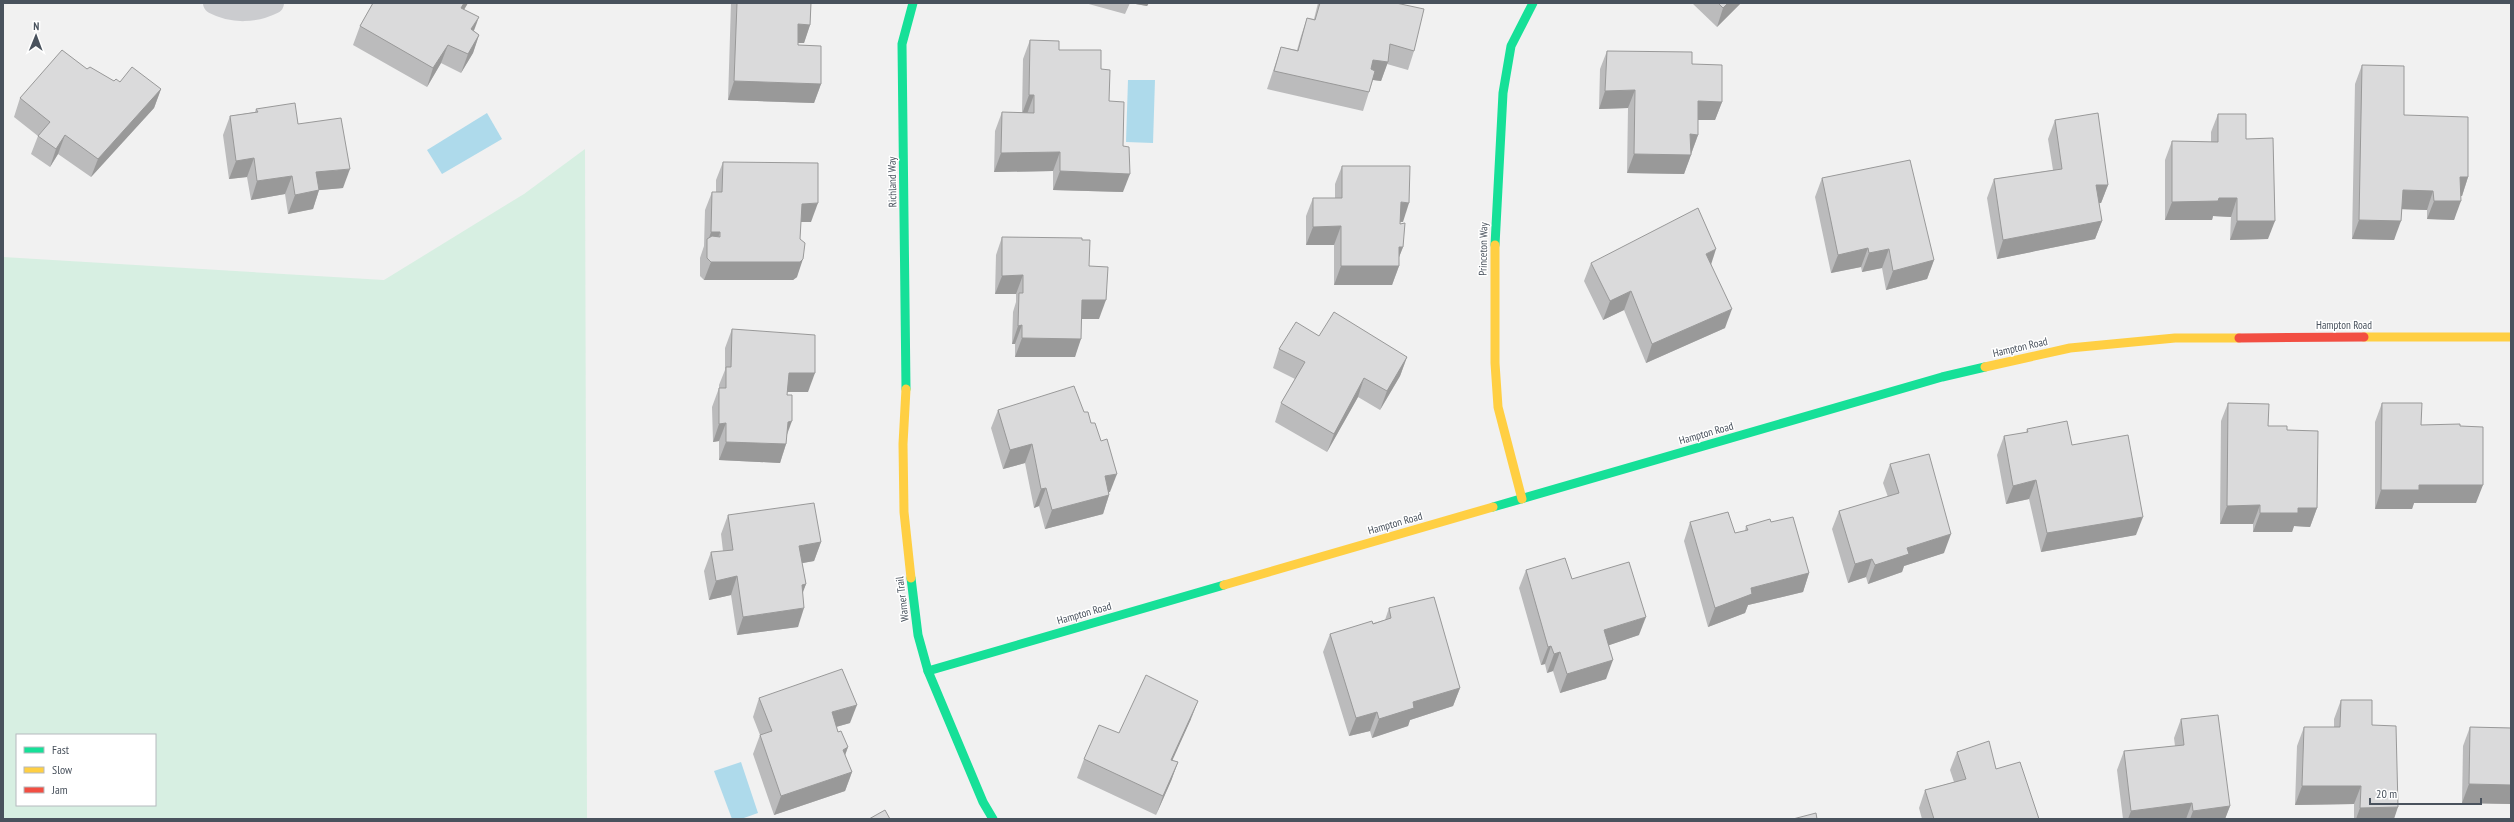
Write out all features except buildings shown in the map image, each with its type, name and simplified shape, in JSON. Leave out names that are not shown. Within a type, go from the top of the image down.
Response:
[{"type":"street","points":[[214,3],[234,10],[254,10],[273,3]]},
{"type":"street","name":"Richland Way","points":[[906,362],[902,44],[913,3]]},
{"type":"street","name":"Princeton Way","points":[[1522,499],[1498,407],[1495,363],[1495,238],[1503,93],[1511,46],[1533,3]]},
{"type":"street","name":"Hampton Road","points":[[928,671],[1942,377],[2070,348],[2175,338],[2511,337]]},
{"type":"street","name":"Warner Trail","points":[[906,362],[903,444],[904,512],[918,635],[928,671],[983,802],[993,819]]},
{"type":"green space","points":[[585,149],[587,819],[3,819],[3,257],[384,280],[524,194]]},
{"type":"water","points":[[1128,80],[1155,80],[1153,143],[1126,142]]},
{"type":"water","points":[[487,113],[502,139],[442,174],[427,150]]},
{"type":"water","points":[[741,762],[758,813],[741,819],[732,819],[714,771]]},
{"type":"traffic: fast","points":[[906,389],[902,44],[913,3]]},
{"type":"traffic: fast","points":[[1495,245],[1503,93],[1511,46],[1533,3]]},
{"type":"traffic: fast","points":[[1493,507],[1942,377],[1985,367]]},
{"type":"traffic: fast","points":[[911,578],[918,635],[928,671],[983,802],[993,819]]},
{"type":"traffic: fast","points":[[928,671],[1224,585]]},
{"type":"traffic: slow","points":[[1495,245],[1495,363],[1498,407],[1522,499]]},
{"type":"traffic: slow","points":[[2364,337],[2511,337]]},
{"type":"traffic: slow","points":[[1985,367],[2070,348],[2175,338],[2239,338]]},
{"type":"traffic: slow","points":[[906,389],[903,444],[904,512],[911,578]]},
{"type":"traffic: slow","points":[[1224,585],[1493,507]]},
{"type":"traffic: jam","points":[[2239,338],[2364,337]]}]
